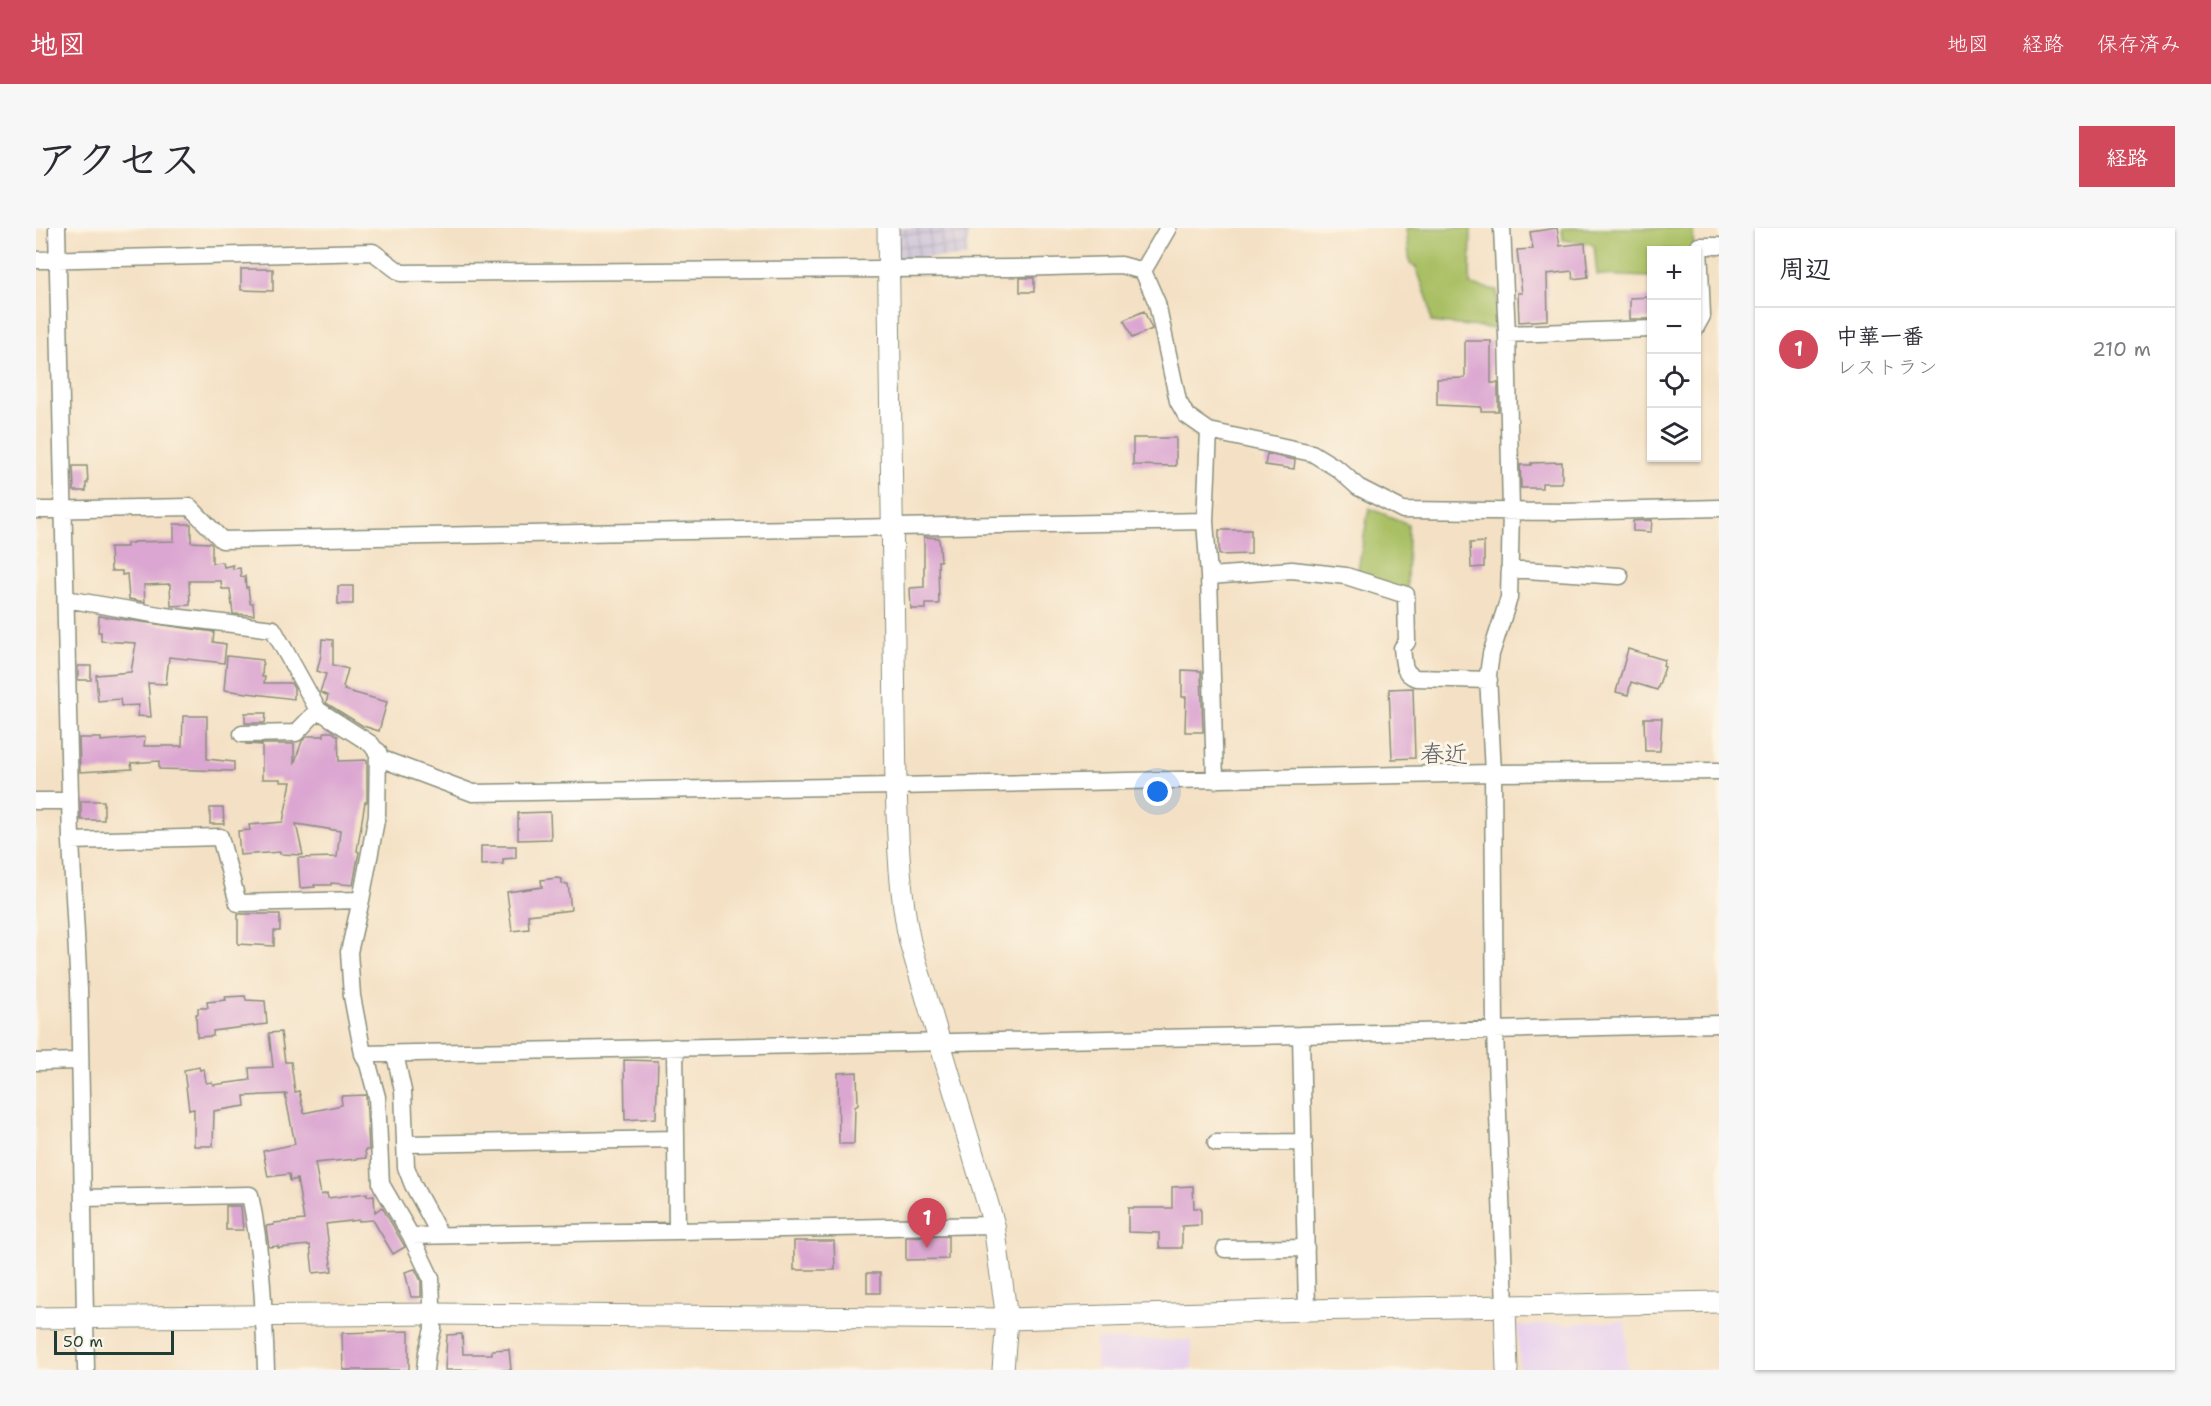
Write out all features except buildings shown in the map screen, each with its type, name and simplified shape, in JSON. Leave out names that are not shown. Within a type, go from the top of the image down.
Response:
[{"type":"street","points":[[57,228],[71,842],[79,990],[86,1370]]},
{"type":"street","points":[[888,228],[899,867],[904,912],[914,954],[994,1225],[1007,1320],[1003,1370]]},
{"type":"street","points":[[1143,271],[1168,228]]},
{"type":"street","points":[[1502,228],[1511,511],[1509,598],[1491,654],[1489,681],[1494,773],[1496,1030],[1507,1370]]},
{"type":"street","points":[[1701,318],[1699,246],[1719,246]]},
{"type":"street","points":[[36,260],[374,252],[401,273],[1121,265],[1143,271]]},
{"type":"street","points":[[1143,271],[1157,303],[1178,400],[1186,415],[1209,431],[1312,453],[1338,469],[1358,487],[1403,510],[1566,512],[1719,508]]},
{"type":"street","points":[[1507,334],[1647,329]]},
{"type":"street","points":[[1209,431],[1205,521],[1209,576],[1215,780]]},
{"type":"street","points":[[36,510],[190,507],[222,540],[1205,521]]},
{"type":"street","points":[[1509,569],[1620,576]]},
{"type":"street","points":[[1209,576],[1292,570],[1346,576],[1406,595],[1407,642],[1402,648],[1404,669],[1408,675],[1416,678],[1489,681]]},
{"type":"street","points":[[66,599],[165,616],[273,629],[318,710],[371,744],[382,759],[472,793],[1494,773],[1719,771]]},
{"type":"street","points":[[242,734],[296,733],[318,710]]},
{"type":"street","points":[[378,751],[376,815],[349,952],[352,996],[363,1054],[377,1097],[381,1184],[411,1236],[431,1278],[434,1329],[427,1352],[425,1370]]},
{"type":"street","points":[[36,801],[70,801]]},
{"type":"street","points":[[71,842],[220,837],[238,903],[361,900]]},
{"type":"street","points":[[363,1054],[1719,1024]]},
{"type":"street","points":[[1301,1035],[1307,1310]]},
{"type":"street","points":[[675,1047],[677,1231]]},
{"type":"street","points":[[395,1054],[403,1091],[406,1167],[440,1235]]},
{"type":"street","points":[[36,1062],[80,1061]]},
{"type":"street","points":[[406,1144],[676,1139]]},
{"type":"street","points":[[1216,1143],[1304,1142]]},
{"type":"street","points":[[83,1198],[250,1195],[255,1218],[264,1315],[266,1370]]},
{"type":"street","points":[[411,1236],[994,1225]]},
{"type":"street","points":[[1225,1249],[1306,1248]]},
{"type":"street","points":[[36,1318],[433,1314],[1007,1320],[1307,1310],[1719,1302]]},
{"type":"shaded area","points":[[896,228],[969,228],[967,257],[896,258]]},
{"type":"shaded area","points":[[1626,1321],[1627,1370],[1520,1370],[1518,1326]]},
{"type":"shaded area","points":[[1096,1340],[1192,1340],[1192,1370],[1096,1370]]},
{"type":"green space","points":[[1406,228],[1471,228],[1470,285],[1497,290],[1497,329],[1431,322],[1429,303],[1416,267],[1410,264]]},
{"type":"green space","points":[[1562,228],[1693,228],[1694,246],[1647,246],[1647,277],[1597,275],[1594,244],[1563,240]]},
{"type":"green space","points":[[1369,508],[1408,524],[1407,591],[1356,581]]},
{"type":"place","name":"中華一番","points":[[927,1248]]},
{"type":"district","name":"春近","points":[[1444,754]]}]
